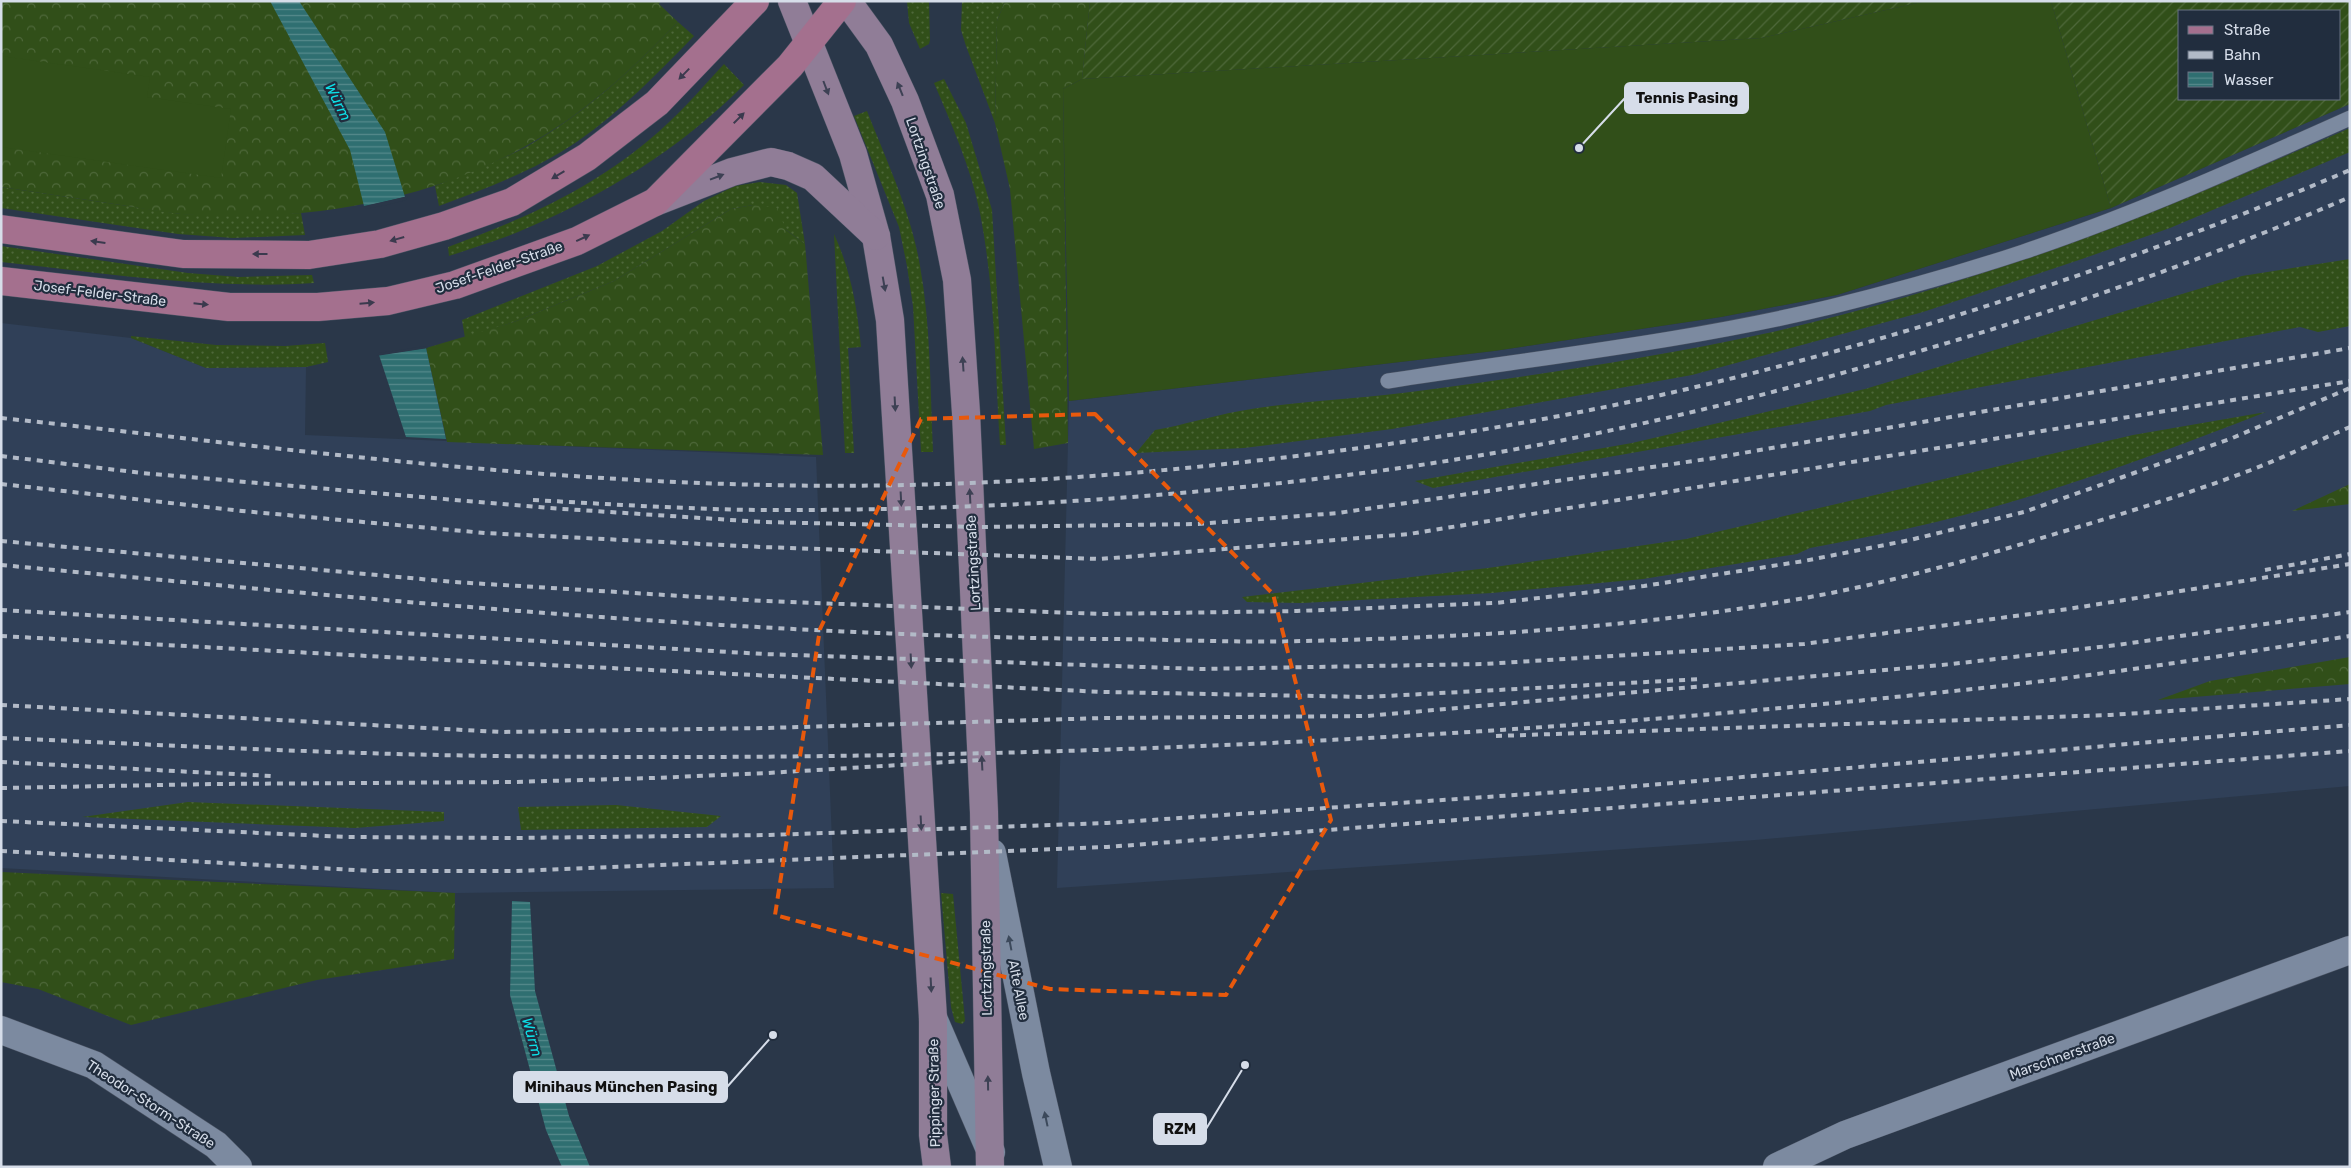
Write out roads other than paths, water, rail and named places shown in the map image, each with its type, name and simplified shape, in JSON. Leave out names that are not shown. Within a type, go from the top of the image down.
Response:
[{"type":"main road","points":[[1,229],[183,254],[308,255],[380,244],[444,226],[512,202],[587,157],[657,103],[755,1]]},
{"type":"main road","points":[[792,1],[853,154],[876,236],[890,320],[933,1018]]},
{"type":"main road","name":"Josef-Felder-Straße","points":[[1,281],[229,307],[318,307],[388,301],[455,285],[578,240],[655,202],[767,91],[842,1]]},
{"type":"main road","name":"Lortzingstraße","points":[[847,1],[879,45],[905,101],[940,195],[957,280],[966,413],[984,812],[992,1161]]},
{"type":"main road","points":[[655,202],[732,172],[771,162],[788,166],[813,177],[876,236]]},
{"type":"main road","name":"Pippinger Straße","points":[[933,1018],[933,1135],[937,1167]]},
{"type":"street","name":"Alte Allee","points":[[984,812],[1036,1073],[1058,1167]]},
{"type":"street","name":"Marschnerstraße","points":[[1778,1167],[1845,1136],[2350,950]]},
{"type":"street","points":[[933,1018],[992,1161]]},
{"type":"street","name":"Theodor-Storm-Straße","points":[[1,1030],[94,1064],[216,1145],[238,1167]]},
{"type":"lane","points":[[1388,380],[1724,330],[1829,307],[1931,280],[2022,252],[2114,219],[2350,118]]},
{"type":"water","name":"Würm","points":[[270,1],[299,1],[385,132],[405,197],[364,206],[350,150]]},
{"type":"water","points":[[426,348],[446,439],[406,437],[379,355]]},
{"type":"water","name":"Würm","points":[[512,901],[530,902],[535,991],[569,1116],[590,1167],[562,1167],[546,1130],[510,995]]},
{"type":"railway","points":[[1,418],[480,469],[672,482],[768,485],[868,486],[1016,481],[1165,470],[1300,456],[1501,427],[1634,401],[1866,343],[2030,292],[2110,264],[2270,203],[2350,170]]},
{"type":"railway","points":[[533,500],[757,510],[838,510],[999,505],[1160,495],[1320,478],[1460,459],[1580,437],[1698,411],[1935,347],[2115,289],[2292,222],[2350,197]]},
{"type":"railway","points":[[1,456],[142,473],[549,508],[762,522],[980,527],[1198,524],[1338,513],[1714,458],[2350,348]]},
{"type":"railway","points":[[1,484],[242,511],[485,533],[762,547],[1100,559],[1409,534],[2350,381]]},
{"type":"railway","points":[[1,541],[454,582],[764,601],[1101,614],[1297,611],[1495,603],[1644,586],[1804,561],[1910,540],[2024,512],[2230,439],[2350,388]]},
{"type":"railway","points":[[1,565],[549,613],[824,631],[1252,642],[1434,637],[1566,628],[1696,615],[1853,589],[2009,548],[2198,489],[2264,465],[2350,427]]},
{"type":"railway","points":[[2265,570],[2350,554]]},
{"type":"railway","points":[[1,610],[764,654],[1201,669],[1484,664],[1804,644],[2068,609],[2350,564]]},
{"type":"railway","points":[[1,705],[501,732],[767,728],[1104,718],[1367,716],[1952,664],[2117,645],[2350,612]]},
{"type":"railway","points":[[1,636],[1103,692],[1367,697],[1702,679]]},
{"type":"railway","points":[[1,738],[250,749],[498,756],[865,756],[1232,745],[1598,723],[1781,708],[2060,679],[2350,636]]},
{"type":"railway","points":[[1496,736],[2110,715],[2350,699]]},
{"type":"railway","points":[[1,821],[348,837],[512,838],[769,835],[1107,823],[1603,789],[2350,725]]},
{"type":"railway","points":[[1,851],[374,871],[514,871],[1107,847],[2350,751]]},
{"type":"railway","points":[[1,788],[214,784],[513,782],[768,773],[981,760]]},
{"type":"railway","points":[[1,762],[271,776]]},
{"type":"place","name":"Tennis Pasing","points":[[1579,148]]},
{"type":"place","name":"Minihaus München Pasing","points":[[773,1035]]},
{"type":"place","name":"RZM","points":[[1245,1065]]}]
